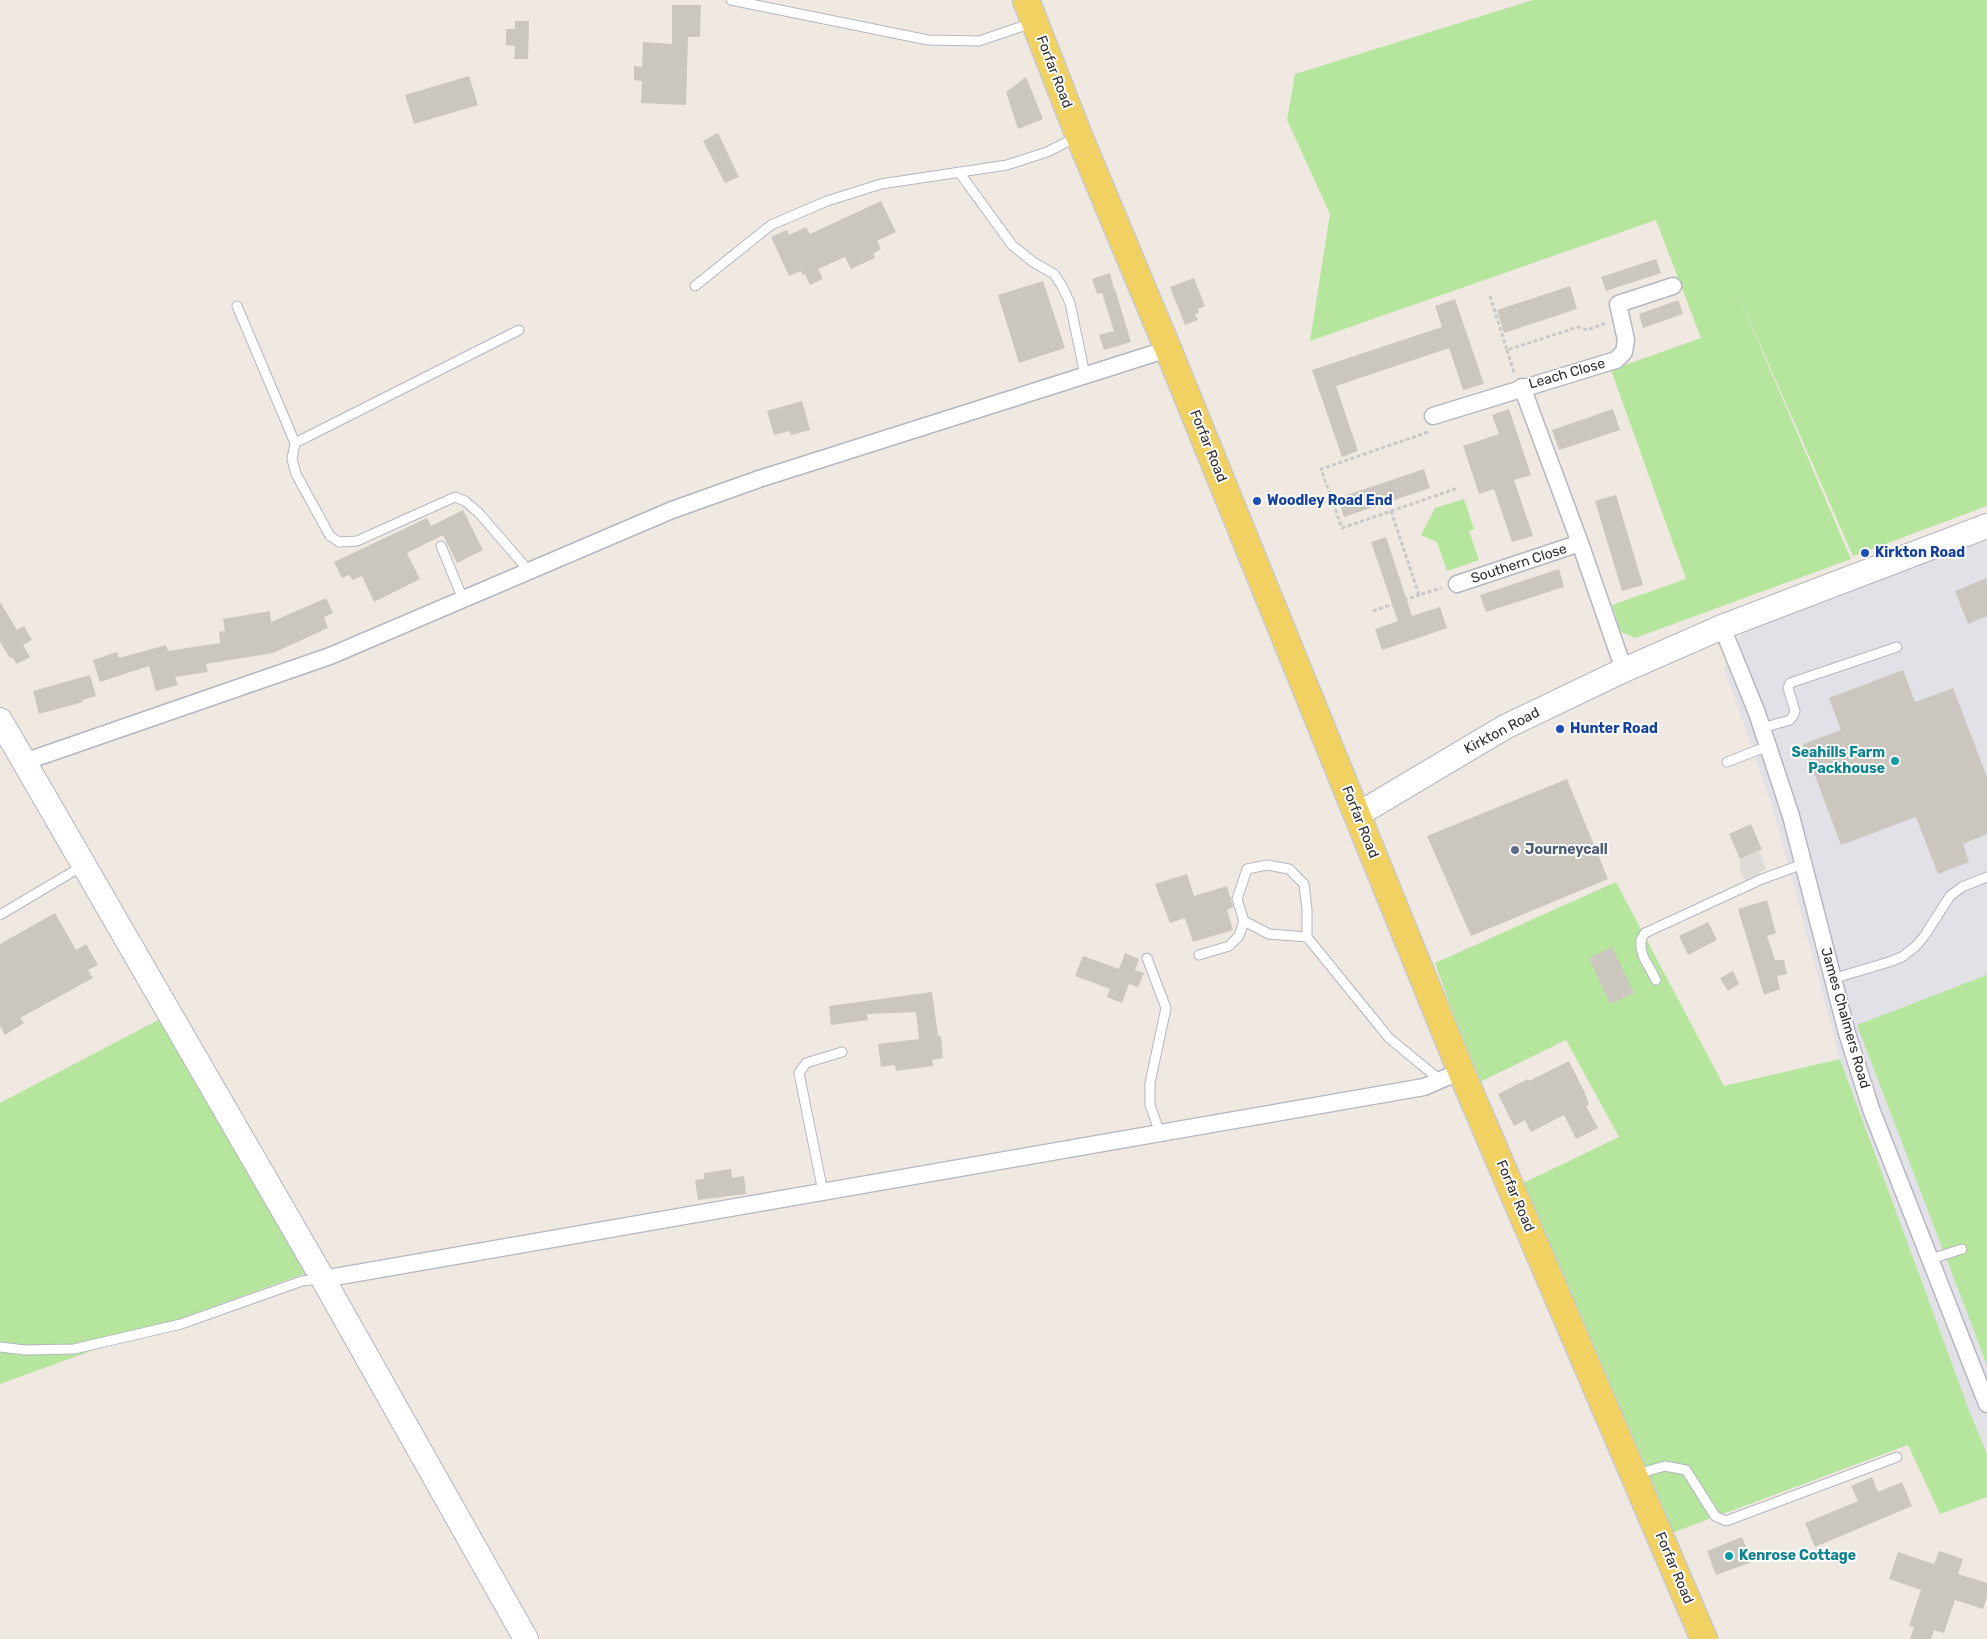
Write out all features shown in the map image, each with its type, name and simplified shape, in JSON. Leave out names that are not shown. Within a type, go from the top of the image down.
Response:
[{"type":"main road","name":"Forfar Road","points":[[1030,11],[1079,136],[1168,349],[1357,815],[1451,1076],[1634,1475],[1704,1639]]},
{"type":"street","points":[[1621,318],[1618,304],[1673,286]]},
{"type":"street","name":"Leach Close","points":[[1431,424],[1520,388],[1616,360],[1624,352],[1626,340],[1621,318]]},
{"type":"street","points":[[24,762],[330,656],[672,510],[759,479],[1168,349]]},
{"type":"street","points":[[1520,388],[1580,544],[1624,670]]},
{"type":"street","name":"Kirkton Road","points":[[1357,815],[1417,781],[1456,755],[1505,728],[1624,670],[1722,626],[1987,526]]},
{"type":"street","name":"Southern Close","points":[[1457,584],[1580,544]]},
{"type":"street","name":"James Chalmers Road","points":[[1722,626],[1762,728],[1791,816],[1832,979],[1871,1109],[1987,1404]]},
{"type":"street","points":[[0,720],[323,1279],[526,1639]]},
{"type":"street","points":[[323,1279],[1424,1087],[1451,1076]]},
{"type":"lane","points":[[731,0],[928,40],[979,41],[1030,11]]},
{"type":"lane","points":[[695,286],[771,225],[811,208],[881,184],[1006,165],[1047,152],[1079,136]]},
{"type":"lane","points":[[959,172],[1012,245],[1032,262],[1054,274],[1062,286],[1070,303],[1085,375]]},
{"type":"lane","points":[[237,306],[295,443],[292,459],[296,474],[330,536],[339,542],[357,541],[455,497],[465,501],[479,513],[529,571]]},
{"type":"lane","points":[[295,443],[519,330]]},
{"type":"lane","points":[[441,546],[463,599]]},
{"type":"lane","points":[[1762,728],[1790,720],[1793,716],[1795,711],[1788,688],[1790,683],[1897,646]]},
{"type":"lane","points":[[1727,762],[1768,746]]},
{"type":"lane","points":[[1199,955],[1229,946],[1239,936],[1244,921],[1237,900],[1247,869],[1267,864],[1289,869],[1304,884],[1308,910],[1307,937],[1389,1038],[1451,1076]]},
{"type":"lane","points":[[1656,980],[1643,956],[1641,948],[1640,940],[1645,933],[1762,879],[1803,864]]},
{"type":"lane","points":[[0,915],[84,865]]},
{"type":"lane","points":[[1832,979],[1902,957],[1916,946],[1925,935],[1950,896],[1962,887],[1987,877]]},
{"type":"lane","points":[[1244,921],[1269,934],[1307,937]]},
{"type":"lane","points":[[1147,958],[1166,1008],[1150,1083],[1150,1105],[1160,1133]]},
{"type":"lane","points":[[823,1192],[799,1073],[806,1063],[842,1052]]},
{"type":"lane","points":[[1930,1259],[1962,1249]]},
{"type":"lane","points":[[0,1347],[25,1350],[74,1349],[181,1324],[302,1281],[323,1279]]},
{"type":"lane","points":[[1634,1475],[1665,1466],[1686,1470],[1715,1516],[1726,1521],[1897,1457]]},
{"type":"path","points":[[1490,296],[1520,388]]},
{"type":"path","points":[[1507,350],[1578,327],[1587,330],[1621,318]]},
{"type":"path","points":[[1431,424],[1321,469],[1342,528],[1458,488]]},
{"type":"path","points":[[1391,511],[1419,595]]},
{"type":"path","points":[[1373,611],[1457,584]]},
{"type":"shaded area","points":[[1987,541],[1987,1452],[1969,1410],[1840,1059],[1773,809],[1724,668],[1742,634],[1761,618]]},
{"type":"shaded area","points":[[1759,850],[1766,869],[1760,872],[1762,879],[1746,883],[1740,871],[1740,859]]},
{"type":"green space","points":[[1533,0],[1987,0],[1987,506],[1853,556],[1730,276],[1851,559],[1635,638],[1621,632],[1612,605],[1686,579],[1611,370],[1701,338],[1656,220],[1310,341],[1330,214],[1287,120],[1295,74]]},
{"type":"green space","points":[[1464,499],[1474,529],[1469,531],[1479,560],[1447,571],[1437,542],[1421,535],[1435,508]]},
{"type":"green space","points":[[1616,882],[1724,1086],[1840,1059],[1969,1410],[1987,1454],[1987,1497],[1940,1514],[1908,1445],[1669,1534],[1521,1184],[1619,1137],[1566,1040],[1478,1083],[1435,963]]},
{"type":"green space","points":[[1987,975],[1987,1365],[1857,1025]]},
{"type":"green space","points":[[160,1019],[306,1273],[0,1384],[0,1103]]},
{"type":"building","points":[[672,5],[701,5],[700,37],[688,37],[686,105],[641,103],[642,81],[634,80],[634,66],[642,67],[643,42],[672,44]]},
{"type":"building","points":[[515,21],[529,21],[528,59],[514,59],[515,46],[506,45],[506,29],[515,29]]},
{"type":"building","points":[[469,76],[478,105],[414,124],[405,95]]},
{"type":"building","points":[[1026,77],[1043,119],[1018,129],[1006,92]]},
{"type":"building","points":[[718,133],[739,177],[725,183],[703,141]]},
{"type":"building","points":[[881,201],[896,232],[877,241],[881,249],[873,254],[875,258],[851,269],[845,257],[818,269],[823,279],[810,285],[805,274],[803,275],[801,271],[789,276],[771,237],[787,230],[789,235],[806,227],[810,234]]},
{"type":"building","points":[[1656,259],[1661,273],[1606,291],[1601,277]]},
{"type":"building","points":[[1110,273],[1114,289],[1105,292],[1115,289],[1131,342],[1104,350],[1099,335],[1114,331],[1102,293],[1097,294],[1092,279]]},
{"type":"building","points":[[1194,278],[1205,306],[1198,309],[1199,313],[1195,314],[1198,320],[1185,325],[1170,287]]},
{"type":"building","points":[[1043,281],[1065,348],[1019,363],[998,295]]},
{"type":"building","points":[[1570,286],[1577,309],[1504,333],[1497,310]]},
{"type":"building","points":[[1455,299],[1484,384],[1463,390],[1449,348],[1336,386],[1358,451],[1342,457],[1312,370],[1442,327],[1435,306]]},
{"type":"building","points":[[1678,300],[1683,314],[1643,328],[1639,314]]},
{"type":"building","points":[[802,401],[810,430],[791,435],[790,431],[774,435],[767,411]]},
{"type":"building","points":[[1509,409],[1531,475],[1514,480],[1533,536],[1512,542],[1494,489],[1479,494],[1463,446],[1499,434],[1492,415]]},
{"type":"building","points":[[1613,409],[1620,430],[1559,450],[1552,430]]},
{"type":"building","points":[[1424,469],[1430,488],[1344,517],[1338,498]]},
{"type":"building","points":[[1616,495],[1643,585],[1622,591],[1595,501]]},
{"type":"building","points":[[463,510],[483,550],[457,563],[443,535],[407,553],[420,579],[374,602],[362,576],[352,580],[349,575],[342,578],[334,562],[427,518],[431,526]]},
{"type":"building","points":[[1386,537],[1412,616],[1440,607],[1447,628],[1382,650],[1375,629],[1398,621],[1371,542]]},
{"type":"building","points":[[1559,569],[1564,587],[1486,612],[1480,595]]},
{"type":"building","points":[[1987,578],[1987,616],[1968,624],[1955,591]]},
{"type":"building","points":[[326,598],[333,613],[324,617],[328,628],[273,653],[206,664],[208,672],[175,677],[178,685],[156,691],[149,666],[100,682],[93,660],[117,652],[119,658],[166,645],[168,651],[220,643],[219,632],[225,631],[223,619],[270,611],[271,622]]},
{"type":"building","points":[[0,602],[17,630],[24,626],[32,640],[23,645],[30,657],[17,664],[12,657],[10,658],[0,642]]},
{"type":"building","name":"Seahills Farm Packhouse","points":[[1903,670],[1915,702],[1953,688],[1987,777],[1987,834],[1963,844],[1969,862],[1938,874],[1916,817],[1841,845],[1803,744],[1841,730],[1829,698]]},
{"type":"building","points":[[90,675],[96,696],[82,700],[83,702],[39,714],[33,691]]},
{"type":"building","name":"Journeycall","points":[[1567,779],[1608,879],[1471,936],[1427,836]]},
{"type":"building","points":[[1751,824],[1762,849],[1740,859],[1729,834]]},
{"type":"building","points":[[1187,874],[1194,896],[1227,886],[1233,907],[1227,910],[1233,930],[1193,942],[1185,918],[1170,923],[1155,884]]},
{"type":"building","points":[[1767,900],[1776,933],[1767,936],[1775,960],[1784,960],[1787,974],[1777,976],[1780,989],[1764,995],[1738,909]]},
{"type":"building","points":[[55,913],[76,950],[86,944],[98,965],[88,970],[93,978],[20,1018],[24,1023],[5,1035],[0,1026],[0,944]]},
{"type":"building","points":[[1708,922],[1717,940],[1688,955],[1679,936]]},
{"type":"building","points":[[1612,947],[1634,993],[1610,1004],[1589,958]]},
{"type":"building","points":[[1125,953],[1139,959],[1135,970],[1144,973],[1138,987],[1129,984],[1122,1003],[1107,997],[1110,989],[1075,976],[1083,956],[1119,969]]},
{"type":"building","points":[[1733,971],[1739,984],[1728,991],[1720,978]]},
{"type":"building","points":[[932,992],[938,1036],[941,1036],[943,1058],[932,1060],[933,1066],[896,1071],[895,1065],[881,1067],[878,1044],[919,1039],[916,1012],[867,1014],[868,1020],[831,1025],[829,1006]]},
{"type":"building","points":[[1569,1061],[1589,1104],[1586,1106],[1598,1128],[1576,1139],[1564,1115],[1531,1132],[1525,1120],[1514,1126],[1498,1094]]},
{"type":"building","points":[[731,1169],[732,1178],[744,1176],[746,1194],[698,1200],[695,1180],[704,1179],[704,1173]]},
{"type":"building","points":[[1872,1477],[1878,1492],[1902,1482],[1912,1506],[1815,1547],[1805,1523],[1858,1501],[1851,1486]]},
{"type":"building","name":"Kenrose Cottage","points":[[1742,1537],[1752,1562],[1716,1575],[1707,1551]]},
{"type":"building","points":[[1939,1551],[1963,1559],[1958,1574],[1987,1583],[1987,1597],[1983,1609],[1955,1600],[1944,1633],[1934,1630],[1931,1639],[1910,1639],[1914,1627],[1909,1626],[1921,1590],[1889,1579],[1898,1552],[1934,1564]]},
{"type":"place","name":"Woodley Road End","points":[[1257,501]]},
{"type":"place","name":"Kirkton Road","points":[[1865,553]]},
{"type":"place","name":"Hunter Road","points":[[1560,729]]},
{"type":"place","name":"Seahills Farm Packhouse","points":[[1895,761]]},
{"type":"place","name":"Journeycall","points":[[1515,850]]},
{"type":"place","name":"Kenrose Cottage","points":[[1729,1556]]}]
